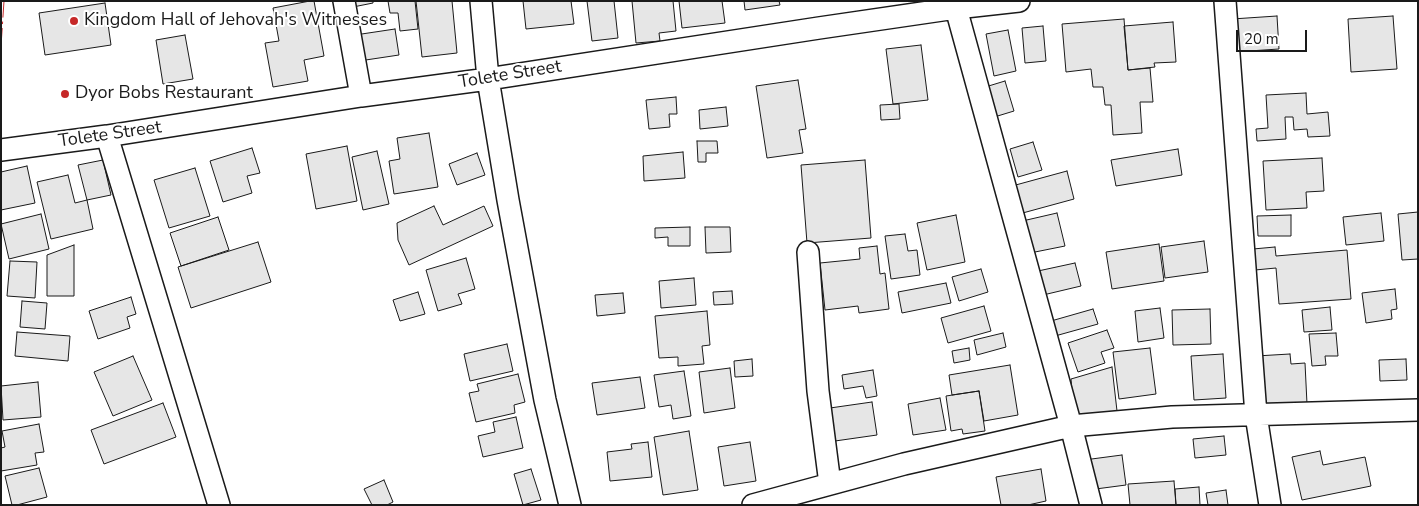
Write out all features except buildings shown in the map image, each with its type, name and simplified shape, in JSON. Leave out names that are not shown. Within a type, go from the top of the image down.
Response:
[{"type":"street","points":[[344,1],[361,96]]},
{"type":"street","points":[[481,1],[488,79],[508,200],[545,400],[570,505]]},
{"type":"street","name":"Tolete Street","points":[[1,150],[488,79],[955,5],[1019,1]]},
{"type":"street","points":[[1225,1],[1256,416],[1270,505]]},
{"type":"street","points":[[955,5],[1091,505]]},
{"type":"street","points":[[106,136],[219,505]]},
{"type":"street","points":[[808,252],[818,391],[830,484]]},
{"type":"street","points":[[753,505],[913,462],[1071,426],[1172,417],[1418,410]]},
{"type":"power","points":[[1,46],[4,1]]},
{"type":"place","name":"Kingdom Hall of Jehovah's Witnesses","points":[[74,21]]},
{"type":"place","name":"Dyor Bobs Restaurant","points":[[65,94]]}]
